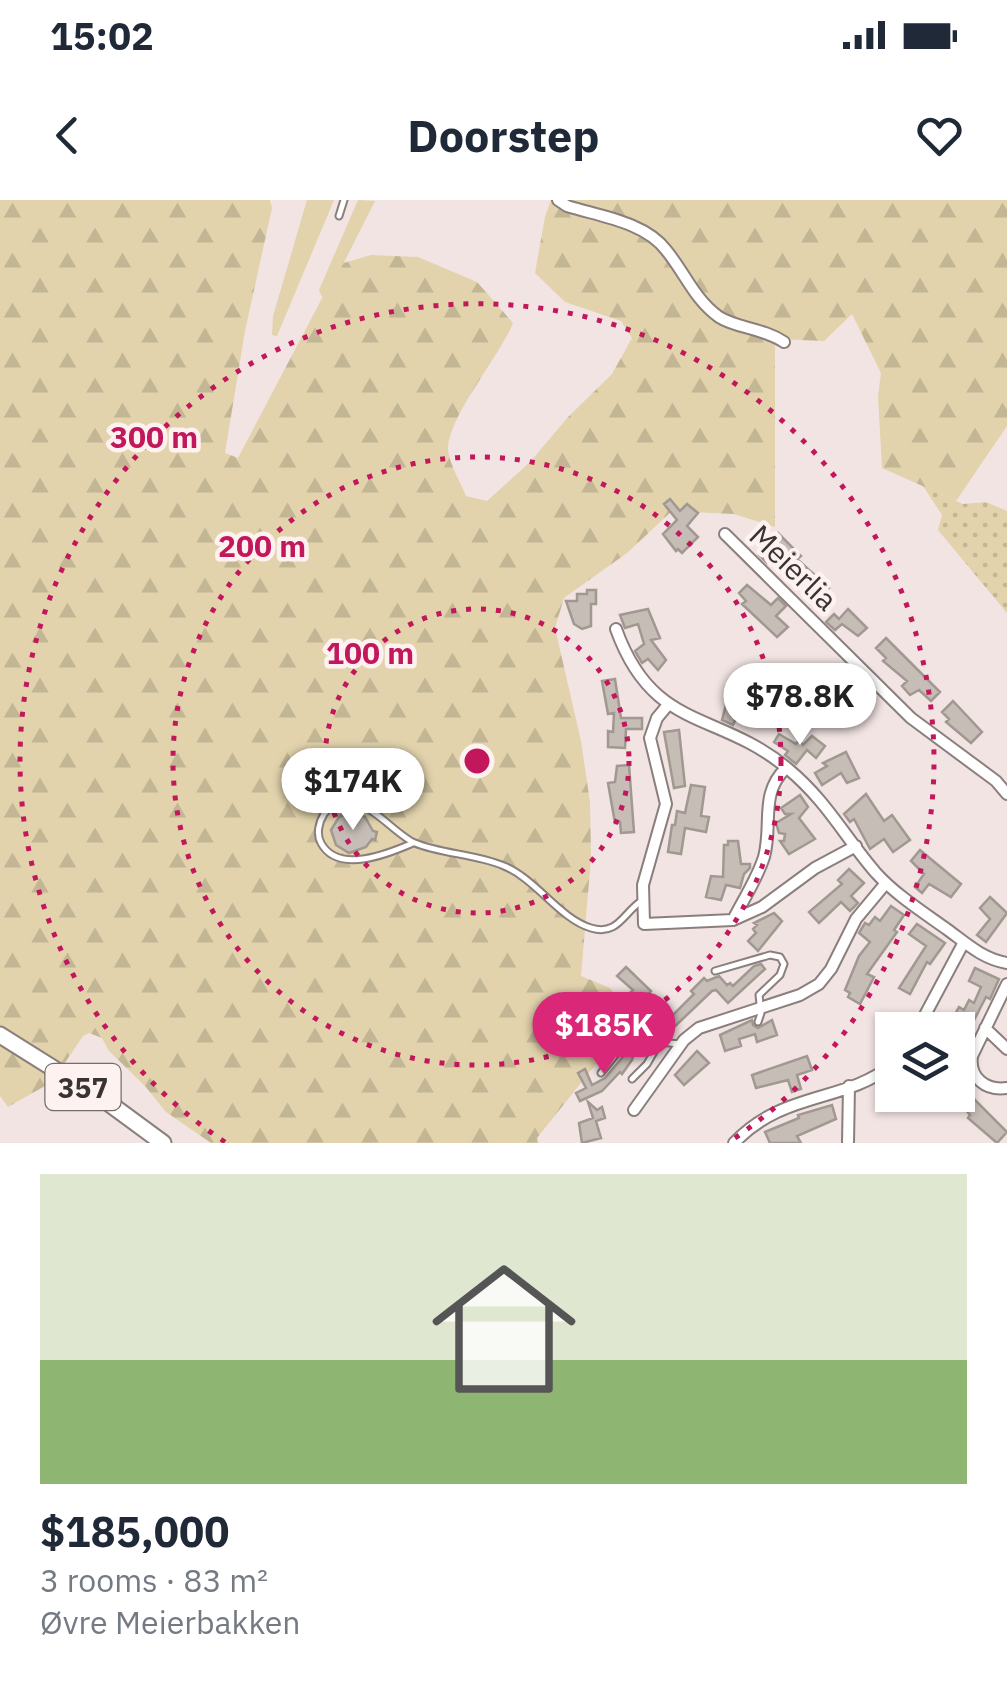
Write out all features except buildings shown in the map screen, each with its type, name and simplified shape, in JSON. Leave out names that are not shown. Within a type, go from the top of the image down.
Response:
[{"type":"main road","name":"357","points":[[0,1035],[110,1104],[162,1143]]},
{"type":"street","points":[[558,200],[654,238],[669,253],[688,285],[717,316],[784,342]]},
{"type":"street","name":"Meierlia","points":[[725,534],[910,718],[1007,794]]},
{"type":"street","points":[[616,629],[636,671],[667,706],[750,742],[786,768],[830,809],[886,883],[964,942],[992,960],[1007,963]]},
{"type":"street","points":[[667,706],[651,731],[651,748],[666,804],[645,872],[644,924],[732,920],[762,907],[815,868],[856,846]]},
{"type":"street","points":[[732,920],[760,870],[767,840],[770,790],[786,768]]},
{"type":"street","points":[[634,1110],[681,1045],[706,1024],[806,992],[826,977],[856,920],[886,883]]},
{"type":"street","points":[[927,1012],[964,942]]},
{"type":"street","points":[[1007,984],[972,1056],[972,1072],[985,1085],[1007,1088]]},
{"type":"street","points":[[986,1028],[1007,1048]]},
{"type":"street","points":[[734,1143],[751,1125],[768,1115],[875,1072]]},
{"type":"street","points":[[848,1086],[848,1143]]},
{"type":"lane","points":[[339,216],[344,200]]},
{"type":"lane","points":[[413,843],[363,858],[338,857],[323,847],[320,824],[330,808],[355,802],[375,812],[413,843],[504,866],[591,928],[618,926],[643,900]]},
{"type":"lane","points":[[715,971],[770,955],[780,958],[784,969],[759,996],[758,1022]]},
{"type":"lane","points":[[601,1073],[628,1039],[681,1045]]},
{"type":"lane","points":[[632,1079],[659,1043]]},
{"type":"green space","points":[[0,200],[270,200],[272,208],[245,331],[225,453],[238,458],[340,264],[371,255],[418,257],[477,282],[513,323],[455,422],[448,451],[466,496],[487,501],[530,462],[612,374],[632,338],[621,321],[565,302],[535,273],[551,200],[1007,200],[1007,426],[956,501],[882,468],[878,396],[881,373],[852,314],[824,341],[775,339],[775,527],[734,514],[672,511],[627,553],[564,598],[555,628],[581,741],[590,802],[591,858],[581,976],[610,988],[620,1002],[612,1044],[537,1138],[538,1143],[211,1143],[166,1112],[109,1051],[102,1038],[89,1033],[52,1082],[8,1107],[0,1096]]},
{"type":"green space","points":[[307,200],[334,200],[277,336],[272,335],[273,316]]},
{"type":"green space","points":[[358,200],[375,201],[327,296],[322,297],[319,290]]},
{"type":"green space","points":[[923,486],[963,504],[986,502],[1007,511],[1007,613],[938,530],[942,515]]}]
